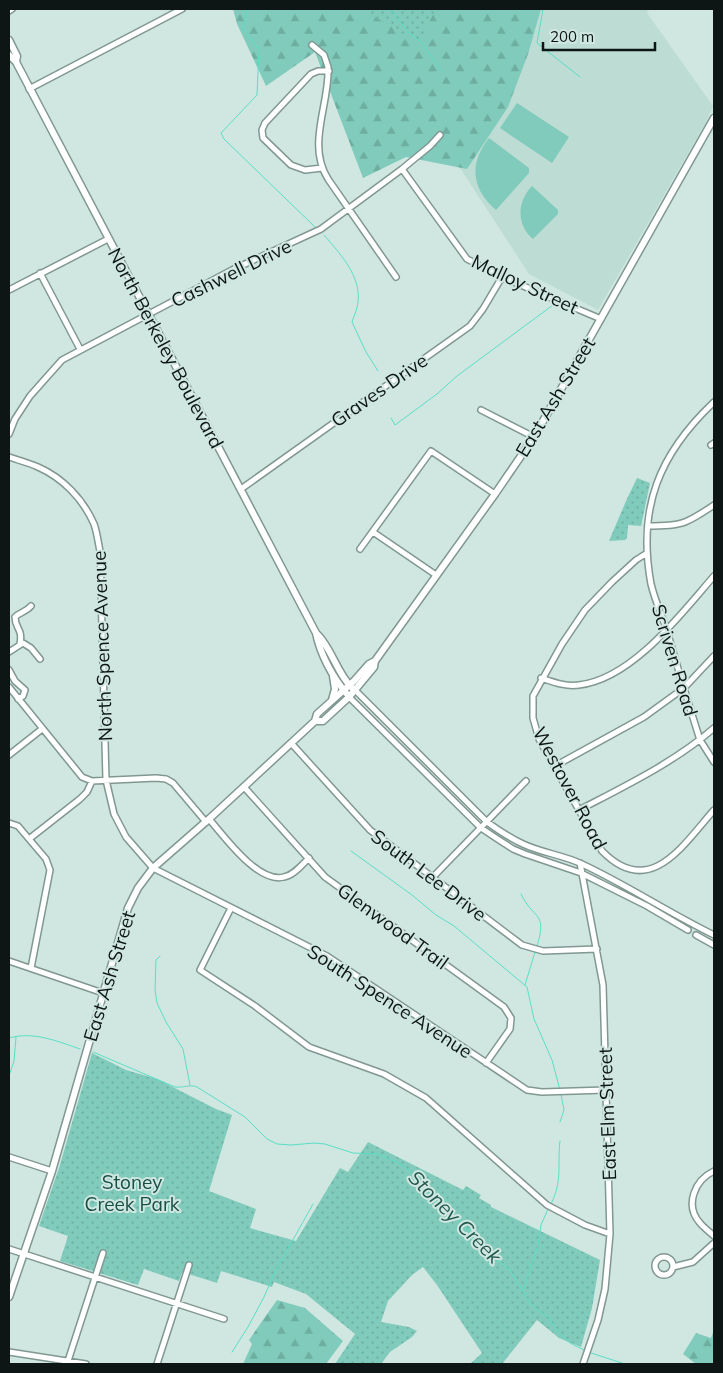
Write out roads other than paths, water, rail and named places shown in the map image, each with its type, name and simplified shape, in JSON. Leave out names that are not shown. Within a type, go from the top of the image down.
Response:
[{"type":"main road","name":"North Berkeley Boulevard","points":[[9,40],[17,56],[16,62]]},
{"type":"main road","name":"North Berkeley Boulevard","points":[[9,55],[16,62],[316,633],[318,644],[349,697]]},
{"type":"main road","name":"East Ash Street","points":[[315,721],[323,721],[349,697],[352,688],[369,664],[375,661],[534,437],[714,118]]},
{"type":"main road","name":"North Berkeley Boulevard","points":[[316,633],[323,640],[342,677],[352,688]]},
{"type":"main road","points":[[330,703],[335,690],[333,672]]},
{"type":"main road","name":"East Ash Street","points":[[9,1297],[52,1171],[128,908],[138,888],[153,868],[315,721],[317,714],[344,691],[352,688]]},
{"type":"street","points":[[29,88],[182,9]]},
{"type":"street","points":[[312,45],[324,55],[329,71],[318,144],[322,168],[396,277]]},
{"type":"street","points":[[322,168],[305,170],[294,167],[264,140],[262,130],[265,123],[311,74],[318,71],[329,71]]},
{"type":"street","name":"Cashwell Drive","points":[[9,434],[17,415],[62,360],[232,270],[321,229],[402,169],[430,146],[440,135]]},
{"type":"street","name":"Malloy Street","points":[[402,169],[467,259],[502,277],[602,319]]},
{"type":"street","points":[[9,290],[108,239]]},
{"type":"street","points":[[40,273],[80,349]]},
{"type":"street","name":"Graves Drive","points":[[241,489],[470,326],[483,309],[502,277]]},
{"type":"street","name":"Scriven Road","points":[[714,402],[695,421],[674,447],[655,487],[648,526],[648,553],[652,585],[700,740],[714,762]]},
{"type":"street","points":[[480,410],[534,437]]},
{"type":"street","points":[[360,550],[431,451],[495,494]]},
{"type":"street","name":"North Spence Avenue","points":[[9,457],[38,467],[53,475],[69,488],[84,506],[94,526],[100,551],[106,780],[114,814],[126,837],[153,868]]},
{"type":"street","points":[[648,526],[673,526],[689,522],[714,505]]},
{"type":"street","points":[[374,532],[436,575]]},
{"type":"street","name":"Westover Road","points":[[648,553],[636,560],[585,610],[541,678],[533,696],[533,718],[539,739],[554,766],[602,851],[614,863],[631,870],[647,870],[662,865],[673,857],[714,810]]},
{"type":"street","points":[[541,678],[560,684],[577,686],[598,681],[622,668],[642,653],[666,630],[714,576]]},
{"type":"street","points":[[20,644],[22,633],[15,623],[15,617],[20,613],[26,612],[31,606]]},
{"type":"street","points":[[9,652],[20,644],[27,644],[40,659]]},
{"type":"street","points":[[554,766],[644,717],[684,688],[714,656]]},
{"type":"street","points":[[9,670],[14,680],[25,690],[24,696],[18,699]]},
{"type":"street","points":[[9,687],[82,777],[92,780],[166,779],[173,783],[244,858],[264,875],[284,878],[292,874],[309,858]]},
{"type":"street","points":[[352,688],[487,822],[501,832],[524,844],[580,863],[640,893],[678,917],[714,935]]},
{"type":"street","points":[[349,697],[481,828],[500,841],[525,854],[581,873],[647,906],[688,930]]},
{"type":"street","points":[[580,810],[647,773],[700,740],[714,728]]},
{"type":"street","points":[[9,755],[42,729]]},
{"type":"street","name":"South Lee Drive","points":[[291,743],[370,830],[522,945],[543,951],[597,949]]},
{"type":"street","points":[[29,839],[80,799],[87,792],[92,780]]},
{"type":"street","points":[[432,878],[526,781]]},
{"type":"street","name":"Glenwood Trail","points":[[244,787],[325,876],[504,1007],[511,1018],[510,1029],[486,1063]]},
{"type":"street","points":[[9,823],[18,826],[46,859],[50,870],[31,968]]},
{"type":"street","name":"East Elm Street","points":[[580,863],[603,985],[610,1234],[605,1289],[598,1320],[583,1362]]},
{"type":"street","name":"South Spence Avenue","points":[[153,868],[327,956],[527,1090],[606,1090]]},
{"type":"street","points":[[231,908],[200,970],[255,1006],[309,1047],[384,1074],[426,1098],[547,1205],[585,1226],[610,1234]]},
{"type":"street","points":[[696,935],[714,945]]},
{"type":"street","points":[[9,961],[103,993]]},
{"type":"street","points":[[9,1157],[52,1171]]},
{"type":"street","points":[[714,1171],[698,1183],[692,1203],[694,1214],[699,1222],[714,1236]]},
{"type":"street","points":[[672,1267],[693,1262],[714,1243]]},
{"type":"street","points":[[9,1248],[94,1278],[224,1319]]},
{"type":"street","points":[[67,1362],[103,1253]]},
{"type":"street","points":[[157,1364],[189,1265]]},
{"type":"street","points":[[9,1352],[86,1364]]},
{"type":"waterway","points":[[247,9],[243,29],[259,49],[257,95],[221,133],[224,139],[315,227]]},
{"type":"waterway","points":[[390,9],[408,32],[421,42],[441,70]]},
{"type":"waterway","points":[[543,9],[537,43],[580,77]]},
{"type":"waterway","points":[[324,235],[345,260],[355,279],[358,289],[358,300],[352,322],[366,352],[378,371]]},
{"type":"waterway","points":[[391,418],[395,425],[437,394],[457,376],[553,305]]},
{"type":"waterway","points":[[351,851],[412,895],[436,915],[454,926],[527,987],[534,1019],[552,1060],[560,1090]]},
{"type":"waterway","points":[[521,894],[540,921],[541,927],[537,946]]},
{"type":"waterway","points":[[525,985],[535,952]]},
{"type":"waterway","points":[[160,956],[156,960],[155,990],[157,1003],[166,1022],[183,1049],[190,1085]]},
{"type":"waterway","name":"Stoney Creek","points":[[9,1038],[36,1036],[80,1049]]},
{"type":"waterway","points":[[9,1076],[14,1061],[16,1037]]},
{"type":"waterway","name":"Stoney Creek","points":[[93,1052],[175,1087],[197,1087],[245,1117],[267,1139],[277,1144],[325,1144],[353,1153],[379,1154],[402,1165],[415,1175],[422,1188],[443,1209],[465,1225],[475,1242],[510,1270],[530,1303],[548,1317],[559,1333],[570,1343],[584,1350]]},
{"type":"waterway","points":[[560,1122],[564,1110],[561,1094]]},
{"type":"waterway","points":[[551,1204],[557,1187],[560,1141]]},
{"type":"waterway","points":[[232,1352],[248,1327],[275,1272],[313,1204]]},
{"type":"waterway","points":[[523,1290],[538,1246],[541,1225],[548,1209]]},
{"type":"waterway","name":"Stoney Creek","points":[[588,1352],[625,1364]]},
{"type":"park label","name":"Stoney Creek Park","points":[[132,1193]]}]
